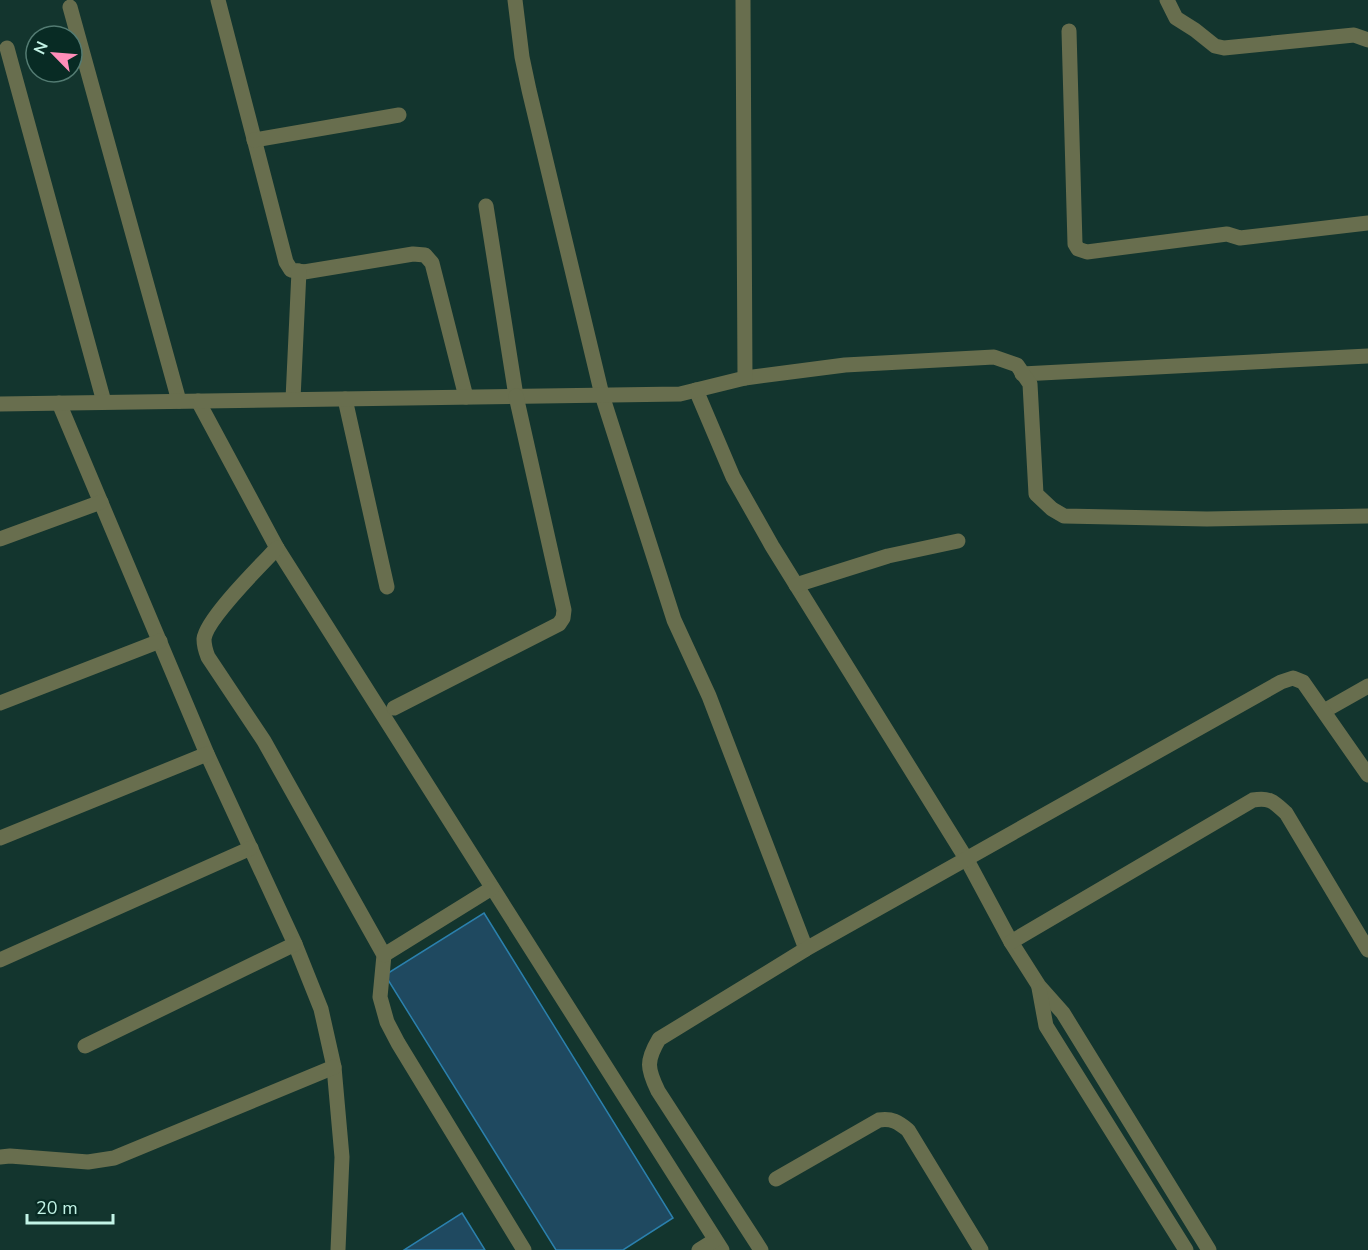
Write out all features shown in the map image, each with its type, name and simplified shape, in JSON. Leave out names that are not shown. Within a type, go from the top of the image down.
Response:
[{"type":"street","points":[[218,0],[286,262],[291,270],[299,272],[413,254],[425,255],[432,263],[465,397]]},
{"type":"street","points":[[515,0],[522,57],[529,90],[602,395],[674,620],[709,696],[806,949]]},
{"type":"street","points":[[743,0],[745,378]]},
{"type":"street","points":[[1167,0],[1176,18],[1215,46],[1224,48],[1354,35],[1368,40]]},
{"type":"street","points":[[70,7],[179,401]]},
{"type":"street","points":[[1069,31],[1075,244],[1078,249],[1087,252],[1227,234],[1240,238],[1368,223]]},
{"type":"street","points":[[7,48],[104,402]]},
{"type":"street","points":[[254,140],[399,115]]},
{"type":"street","points":[[394,708],[559,624],[563,618],[564,610],[516,396],[486,206]]},
{"type":"street","points":[[293,399],[299,272]]},
{"type":"street","points":[[1022,374],[1368,356]]},
{"type":"street","points":[[0,404],[680,394],[745,378],[845,365],[994,357],[1017,365],[1030,384],[1036,494],[1052,509],[1064,516],[1207,519],[1368,516]]},
{"type":"street","points":[[696,390],[732,477],[796,585],[967,860],[1011,942],[1039,986],[1063,1013],[1209,1250]]},
{"type":"street","points":[[345,399],[387,587]]},
{"type":"street","points":[[198,401],[277,548],[718,1245],[699,1250]]},
{"type":"street","points":[[59,403],[207,754],[296,944],[321,1009],[334,1067],[342,1157],[338,1250]]},
{"type":"street","points":[[0,539],[101,502]]},
{"type":"street","points":[[796,585],[888,556],[958,541]]},
{"type":"street","points":[[277,548],[217,615],[204,639],[205,649],[264,741],[384,955],[380,997],[387,1022],[524,1250]]},
{"type":"street","points":[[0,703],[160,641]]},
{"type":"street","points":[[761,1250],[658,1091],[649,1072],[650,1055],[659,1039],[806,949],[1281,682],[1293,678],[1303,682],[1368,775]]},
{"type":"street","points":[[1324,711],[1368,686]]},
{"type":"street","points":[[0,838],[207,754]]},
{"type":"street","points":[[1011,942],[1253,800],[1264,798],[1273,801],[1286,813],[1368,950]]},
{"type":"street","points":[[0,960],[251,848]]},
{"type":"street","points":[[384,955],[492,888]]},
{"type":"street","points":[[85,1046],[296,944]]},
{"type":"street","points":[[1039,986],[1046,1026],[1186,1250]]},
{"type":"street","points":[[0,1158],[10,1156],[88,1162],[114,1158],[334,1067]]},
{"type":"street","points":[[776,1179],[879,1120],[896,1121],[908,1130],[981,1250]]},
{"type":"building","points":[[484,913],[673,1218],[623,1250],[556,1250],[385,975]]},
{"type":"building","points":[[462,1213],[485,1250],[404,1250]]}]
